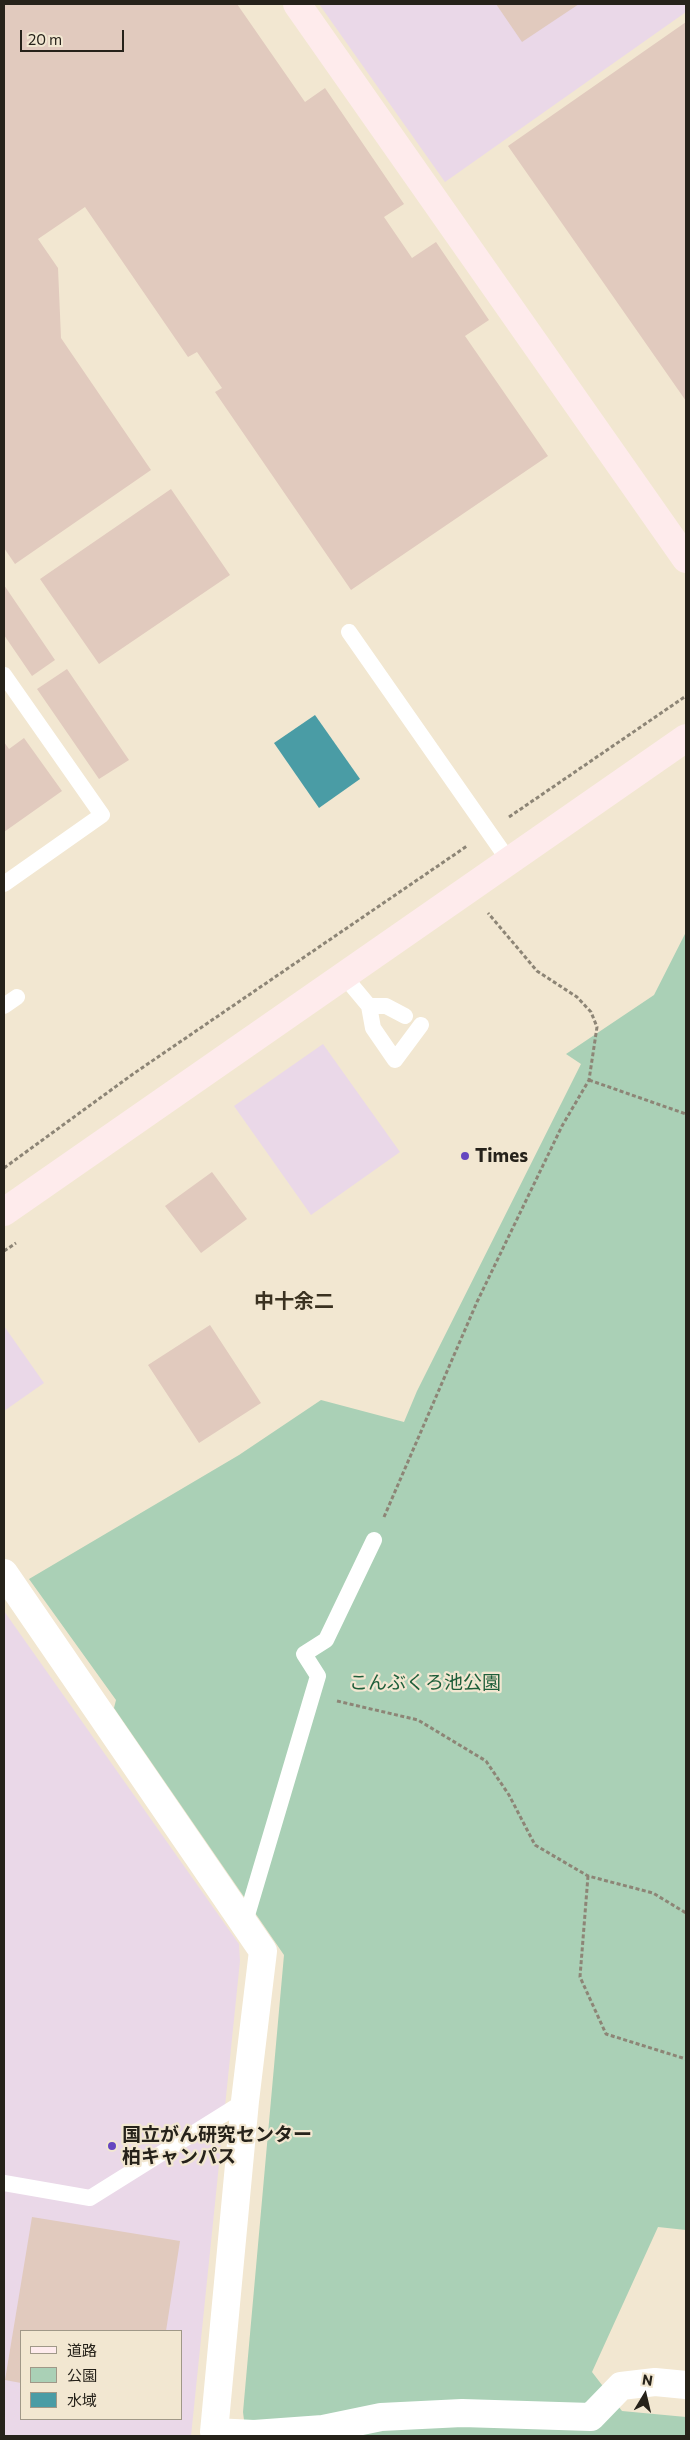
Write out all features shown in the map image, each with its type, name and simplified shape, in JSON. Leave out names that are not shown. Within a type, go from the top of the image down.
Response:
[{"type":"street","points":[[296,4],[686,559]]},
{"type":"street","points":[[4,1212],[686,738]]},
{"type":"street","points":[[4,1573],[245,1922],[263,1951],[245,2101],[214,2432],[254,2434],[323,2428],[381,2417],[462,2413],[590,2418],[621,2386],[655,2382],[686,2385]]},
{"type":"lane","points":[[349,632],[509,861]]},
{"type":"lane","points":[[4,675],[102,815],[4,884]]},
{"type":"lane","points":[[344,976],[369,1006],[373,1028],[395,1060],[421,1025]]},
{"type":"lane","points":[[369,1006],[386,1006],[405,1016]]},
{"type":"lane","points":[[245,1922],[318,1676],[304,1654],[326,1640],[374,1540]]},
{"type":"lane","points":[[4,2182],[90,2198],[245,2101]]},
{"type":"path","points":[[4,1168],[133,1074],[686,696]]},
{"type":"path","points":[[374,1540],[477,1302],[562,1126],[589,1080],[597,1027],[591,1012],[577,997],[537,971],[488,912]]},
{"type":"path","points":[[589,1080],[686,1114]]},
{"type":"path","points":[[312,1696],[418,1720],[486,1761],[510,1795],[534,1845],[588,1876],[653,1893],[686,1913]]},
{"type":"path","points":[[588,1876],[580,1977],[606,2034],[686,2060]]},
{"type":"shaded area","points":[[319,4],[686,4],[686,12],[445,182]]},
{"type":"shaded area","points":[[323,1044],[400,1152],[311,1215],[234,1106]]},
{"type":"shaded area","points":[[4,1326],[44,1383],[4,1411]]},
{"type":"shaded area","name":"国立がん研究センター 柏キャンパス","points":[[4,1611],[239,1944],[240,1961],[191,2436],[4,2436]]},
{"type":"green space","name":"こんぶくろ池公園","points":[[686,932],[686,2230],[658,2227],[592,2372],[622,2411],[686,2417],[686,2436],[246,2436],[243,2412],[284,1955],[114,1708],[116,1700],[29,1579],[239,1455],[321,1400],[404,1422],[417,1391],[581,1064],[566,1054],[654,995]]},
{"type":"water","points":[[315,715],[360,779],[319,808],[274,743]]},
{"type":"building","points":[[4,4],[237,4],[305,102],[325,88],[404,204],[384,217],[412,258],[436,242],[489,320],[465,336],[548,456],[351,590],[215,392],[222,388],[197,352],[188,357],[85,207],[38,239],[58,268],[61,338],[151,470],[15,564],[4,548]]},
{"type":"building","points":[[496,4],[579,4],[522,42]]},
{"type":"building","points":[[686,22],[686,401],[508,146]]},
{"type":"building","points":[[171,489],[230,575],[99,664],[40,579]]},
{"type":"building","points":[[4,585],[55,660],[32,676],[4,635]]},
{"type":"building","points":[[67,669],[129,760],[99,779],[37,689]]},
{"type":"building","points":[[24,738],[62,791],[4,832],[4,742],[9,749]]},
{"type":"building","points":[[212,1172],[247,1219],[201,1253],[165,1206]]},
{"type":"building","points":[[210,1325],[261,1403],[199,1443],[148,1365]]},
{"type":"building","points":[[32,2217],[180,2241],[166,2330],[20,2330],[20,2383],[5,2380]]},
{"type":"place","name":"Times","points":[[465,1156]]},
{"type":"place","name":"国立がん研究センター 柏キャンパス","points":[[112,2146]]},
{"type":"district","name":"中十余二","points":[[294,1301]]}]
